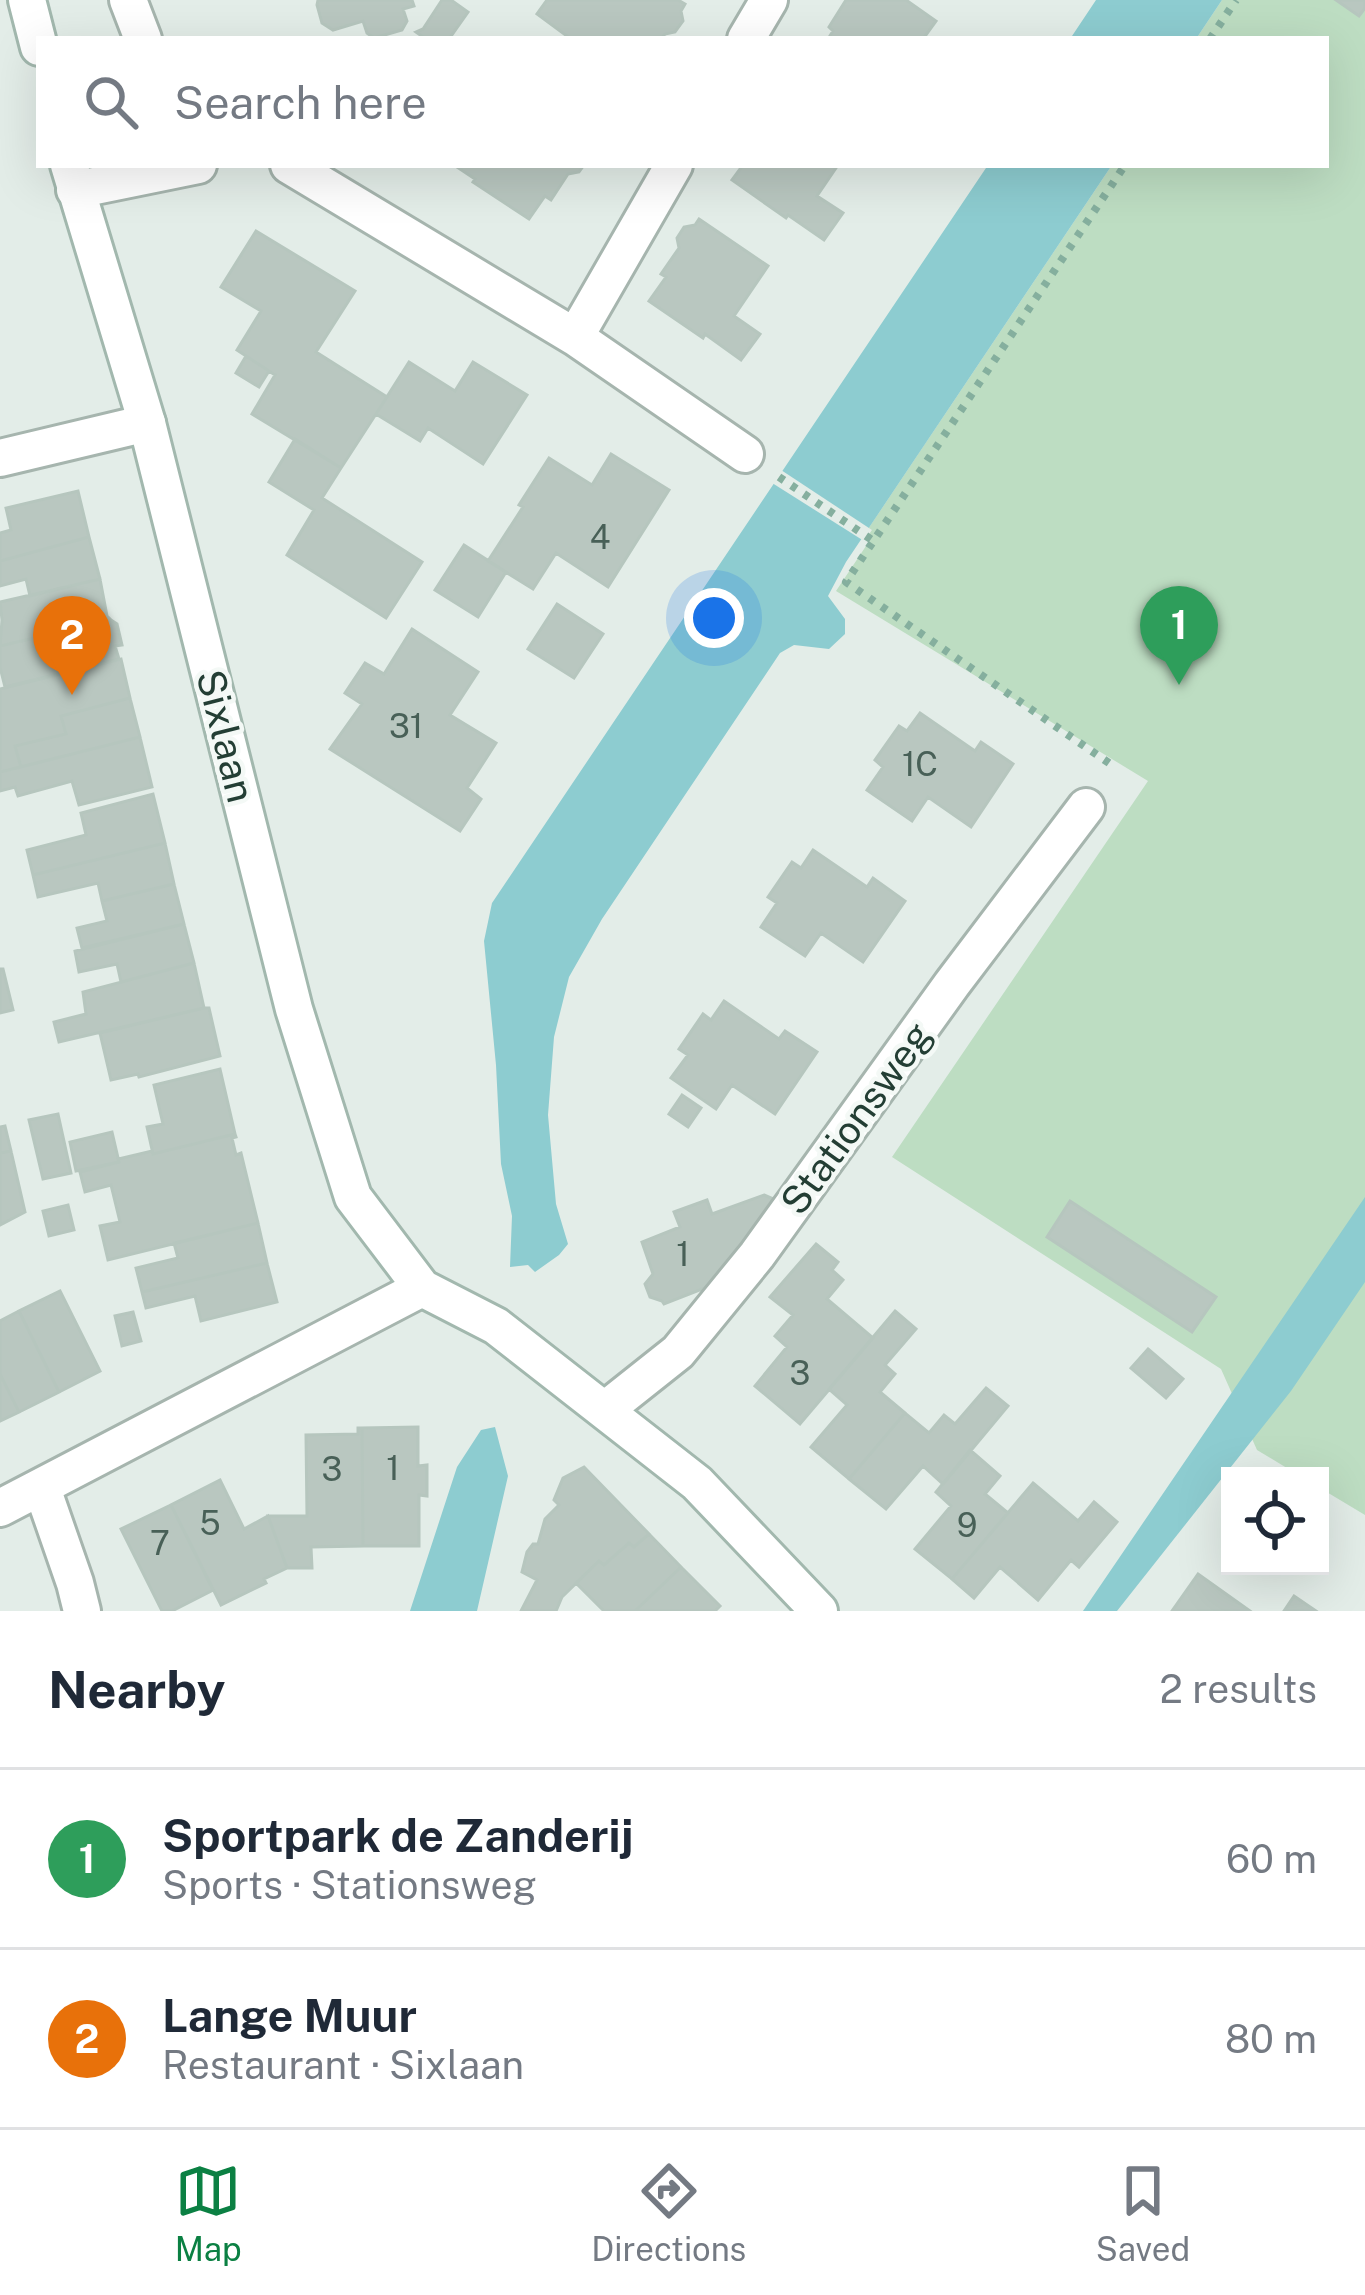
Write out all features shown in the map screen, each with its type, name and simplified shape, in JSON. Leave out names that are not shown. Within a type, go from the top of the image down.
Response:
[{"type":"street","points":[[27,0],[36,36]]},
{"type":"street","points":[[128,0],[141,36]]},
{"type":"street","points":[[748,36],[769,0]]},
{"type":"street","points":[[72,178],[172,168]]},
{"type":"street","points":[[294,168],[574,338],[745,454]]},
{"type":"street","points":[[574,338],[672,168]]},
{"type":"street","name":"Sixlaan","points":[[72,178],[148,423],[294,1010],[320,1093],[353,1197],[422,1288]]},
{"type":"street","points":[[0,458],[148,423]]},
{"type":"street","name":"Stationsweg","points":[[605,1410],[678,1352],[758,1255],[952,984],[1087,807]]},
{"type":"street","points":[[0,1508],[422,1288],[496,1326],[697,1483],[819,1611]]},
{"type":"street","points":[[42,1487],[82,1611]]},
{"type":"path","points":[[1212,36],[1236,0]]},
{"type":"path","points":[[1087,807],[1112,765],[846,582],[1123,168]]},
{"type":"path","points":[[745,454],[872,540]]},
{"type":"green space","points":[[1222,0],[1365,0],[1365,1515],[1329,1493],[1329,1467],[1285,1467],[1257,1450],[1221,1369],[892,1157],[1148,781],[836,591],[870,540],[864,535],[1110,168],[1329,168],[1329,36],[1198,36]]},
{"type":"water","points":[[1096,0],[1222,0],[1198,36],[1072,36]]},
{"type":"water","points":[[986,168],[1110,168],[846,562],[828,596],[845,619],[845,634],[829,649],[794,645],[780,653],[602,919],[569,977],[554,1037],[548,1115],[556,1204],[568,1244],[535,1272],[528,1265],[510,1267],[512,1216],[501,1164],[484,941],[492,903]]},
{"type":"water","points":[[1365,1197],[1365,1282],[1291,1391],[1231,1467],[1221,1467],[1221,1480],[1117,1611],[1083,1611]]},
{"type":"water","points":[[495,1427],[508,1476],[477,1611],[410,1611],[457,1467],[481,1430]]},
{"type":"pier","points":[[778,468],[872,530],[864,541],[769,481]]},
{"type":"building","points":[[318,0],[412,0],[414,6],[403,9],[407,21],[402,30],[371,36],[363,21],[333,30],[322,23]]},
{"type":"building","points":[[442,0],[451,0],[468,12],[451,36],[416,32]]},
{"type":"building","points":[[547,0],[678,0],[685,4],[683,21],[675,32],[663,36],[567,36],[537,14]]},
{"type":"building","points":[[846,0],[906,0],[936,21],[925,36],[830,36],[829,27]]},
{"type":"building","points":[[1336,0],[1365,0],[1365,8],[1359,16]]},
{"type":"building","points":[[458,168],[582,168],[568,174],[551,200],[545,196],[529,219],[473,182]]},
{"type":"building","points":[[741,168],[836,168],[817,196],[843,213],[824,240],[732,180]]},
{"type":"building","points":[[699,219],[768,266],[734,316],[760,334],[741,360],[649,301],[679,248],[677,238],[684,227]]},
{"type":"building","points":[[256,231],[355,291],[316,352],[387,397],[341,468],[252,414],[275,375],[237,350],[261,311],[221,287]]},
{"type":"building","points":[[246,356],[269,371],[259,387],[236,373]]},
{"type":"building","points":[[409,362],[455,391],[473,362],[527,395],[483,464],[428,428],[420,441],[376,414]]},
{"type":"building","points":[[295,439],[341,468],[322,498],[422,562],[386,618],[287,555],[314,510],[269,482]]},
{"type":"building","points":[[611,454],[669,490],[608,587],[556,553],[533,589],[488,561],[549,458],[592,485]]},
{"type":"building","points":[[78,491],[89,537],[0,561],[0,533],[11,530],[6,508]]},
{"type":"building","points":[[89,537],[100,579],[30,596],[26,579],[0,586],[0,561]]},
{"type":"building","points":[[464,545],[506,572],[478,617],[435,590]]},
{"type":"building","points":[[100,579],[111,620],[0,646],[0,602]]},
{"type":"building","points":[[557,604],[603,634],[574,678],[528,649]]},
{"type":"building","points":[[111,620],[117,624],[122,645],[115,646],[119,659],[5,687],[0,646]]},
{"type":"building","points":[[412,629],[478,672],[450,715],[496,743],[467,788],[481,799],[460,831],[330,749],[362,704],[345,693],[365,663],[384,674]]},
{"type":"building","points":[[121,659],[130,698],[61,716],[66,734],[15,746],[21,767],[0,772],[0,689]]},
{"type":"building","points":[[130,698],[140,737],[21,767],[15,746],[66,734],[61,716]]},
{"type":"building","points":[[920,713],[975,751],[981,742],[1013,764],[971,827],[928,797],[912,821],[867,790],[883,767],[875,760],[899,726],[907,731]]},
{"type":"building","points":[[140,737],[152,787],[79,805],[72,781],[18,796],[15,787],[0,791],[0,772]]},
{"type":"building","points":[[153,794],[165,843],[33,875],[27,850],[86,835],[81,813]]},
{"type":"building","points":[[165,843],[174,884],[102,901],[98,883],[38,897],[33,875]]},
{"type":"building","points":[[813,850],[867,887],[873,878],[905,901],[863,962],[821,933],[805,956],[761,927],[777,903],[768,897],[792,862],[801,868]]},
{"type":"building","points":[[174,884],[184,924],[82,948],[77,928],[107,921],[102,901]]},
{"type":"building","points":[[184,924],[194,963],[121,982],[117,964],[79,972],[75,951]]},
{"type":"building","points":[[194,963],[204,1008],[59,1042],[54,1022],[86,1014],[83,992]]},
{"type":"building","points":[[0,969],[13,1010],[0,1013]]},
{"type":"building","points":[[724,1001],[779,1039],[785,1031],[817,1052],[775,1114],[732,1085],[716,1109],[671,1078],[688,1055],[679,1049],[703,1014],[711,1020]]},
{"type":"building","points":[[209,1008],[220,1056],[111,1080],[100,1033]]},
{"type":"building","points":[[220,1069],[235,1134],[153,1154],[147,1127],[163,1124],[154,1085]]},
{"type":"building","points":[[682,1095],[701,1108],[688,1127],[669,1114]]},
{"type":"building","points":[[58,1114],[71,1173],[43,1179],[29,1120]]},
{"type":"building","points":[[5,1126],[11,1151],[0,1153],[0,1127]]},
{"type":"building","points":[[112,1132],[119,1162],[76,1171],[70,1142]]},
{"type":"building","points":[[235,1134],[236,1155],[241,1153],[258,1223],[108,1260],[100,1226],[120,1222],[111,1185],[85,1192],[80,1172]]},
{"type":"building","points":[[11,1151],[25,1212],[0,1225],[0,1153]]},
{"type":"building","points":[[764,1195],[778,1201],[738,1275],[664,1304],[650,1297],[645,1284],[653,1274],[642,1242],[680,1227],[674,1212],[707,1200],[712,1214]]},
{"type":"building","points":[[1070,1201],[1216,1297],[1192,1332],[1047,1237]]},
{"type":"building","points":[[68,1205],[74,1230],[49,1236],[43,1211]]},
{"type":"building","points":[[258,1223],[267,1263],[142,1292],[136,1268],[178,1258],[174,1243]]},
{"type":"building","points":[[816,1244],[838,1262],[832,1270],[843,1280],[827,1299],[873,1338],[800,1424],[755,1386],[787,1347],[775,1336],[793,1315],[770,1297]]},
{"type":"building","points":[[267,1263],[277,1302],[201,1321],[195,1296],[146,1308],[142,1292]]},
{"type":"building","points":[[60,1291],[100,1371],[59,1392],[19,1311]]},
{"type":"building","points":[[19,1311],[59,1392],[19,1412],[0,1374],[0,1321]]},
{"type":"building","points":[[895,1311],[916,1329],[885,1365],[895,1374],[880,1392],[905,1413],[849,1479],[811,1447],[847,1405],[829,1389]]},
{"type":"building","points":[[133,1312],[141,1341],[122,1346],[115,1316]]},
{"type":"building","points":[[1148,1349],[1183,1379],[1166,1398],[1131,1368]]},
{"type":"building","points":[[0,1374],[19,1412],[0,1421]]},
{"type":"building","points":[[986,1388],[1008,1406],[943,1484],[923,1466],[886,1509],[849,1479],[905,1413],[929,1433],[944,1415],[955,1424]]},
{"type":"building","points":[[418,1427],[418,1466],[427,1465],[427,1496],[419,1495],[419,1546],[363,1546],[362,1428]]},
{"type":"building","points":[[362,1428],[363,1546],[311,1547],[312,1568],[287,1568],[268,1516],[307,1516],[306,1435],[358,1434]]},
{"type":"building","points":[[970,1450],[1000,1476],[985,1494],[1008,1513],[952,1579],[915,1549],[951,1506],[936,1492]]},
{"type":"building","points":[[584,1467],[649,1534],[634,1547],[629,1543],[604,1565],[599,1561],[562,1597],[556,1611],[521,1611],[537,1580],[522,1572],[527,1552],[538,1544],[545,1519],[559,1505],[554,1500],[563,1478]]},
{"type":"building","points":[[220,1480],[244,1529],[268,1516],[287,1568],[221,1605],[171,1505]]},
{"type":"building","points":[[1033,1483],[1078,1521],[1094,1502],[1117,1522],[1079,1567],[1071,1560],[1038,1600],[1000,1567],[974,1598],[952,1579]]},
{"type":"building","points":[[171,1505],[213,1590],[172,1611],[162,1611],[121,1529]]},
{"type":"building","points":[[649,1534],[681,1567],[635,1611],[604,1611],[576,1583],[599,1561],[604,1565],[629,1543],[634,1547]]},
{"type":"building","points":[[681,1567],[720,1606],[715,1611],[635,1611]]},
{"type":"building","points":[[1198,1574],[1250,1611],[1172,1611]]},
{"type":"building","points":[[1294,1596],[1316,1611],[1284,1611]]},
{"type":"place","name":"Sportpark de Zanderij","points":[[1179,685]]},
{"type":"place","name":"Lange Muur","points":[[72,695]]}]
